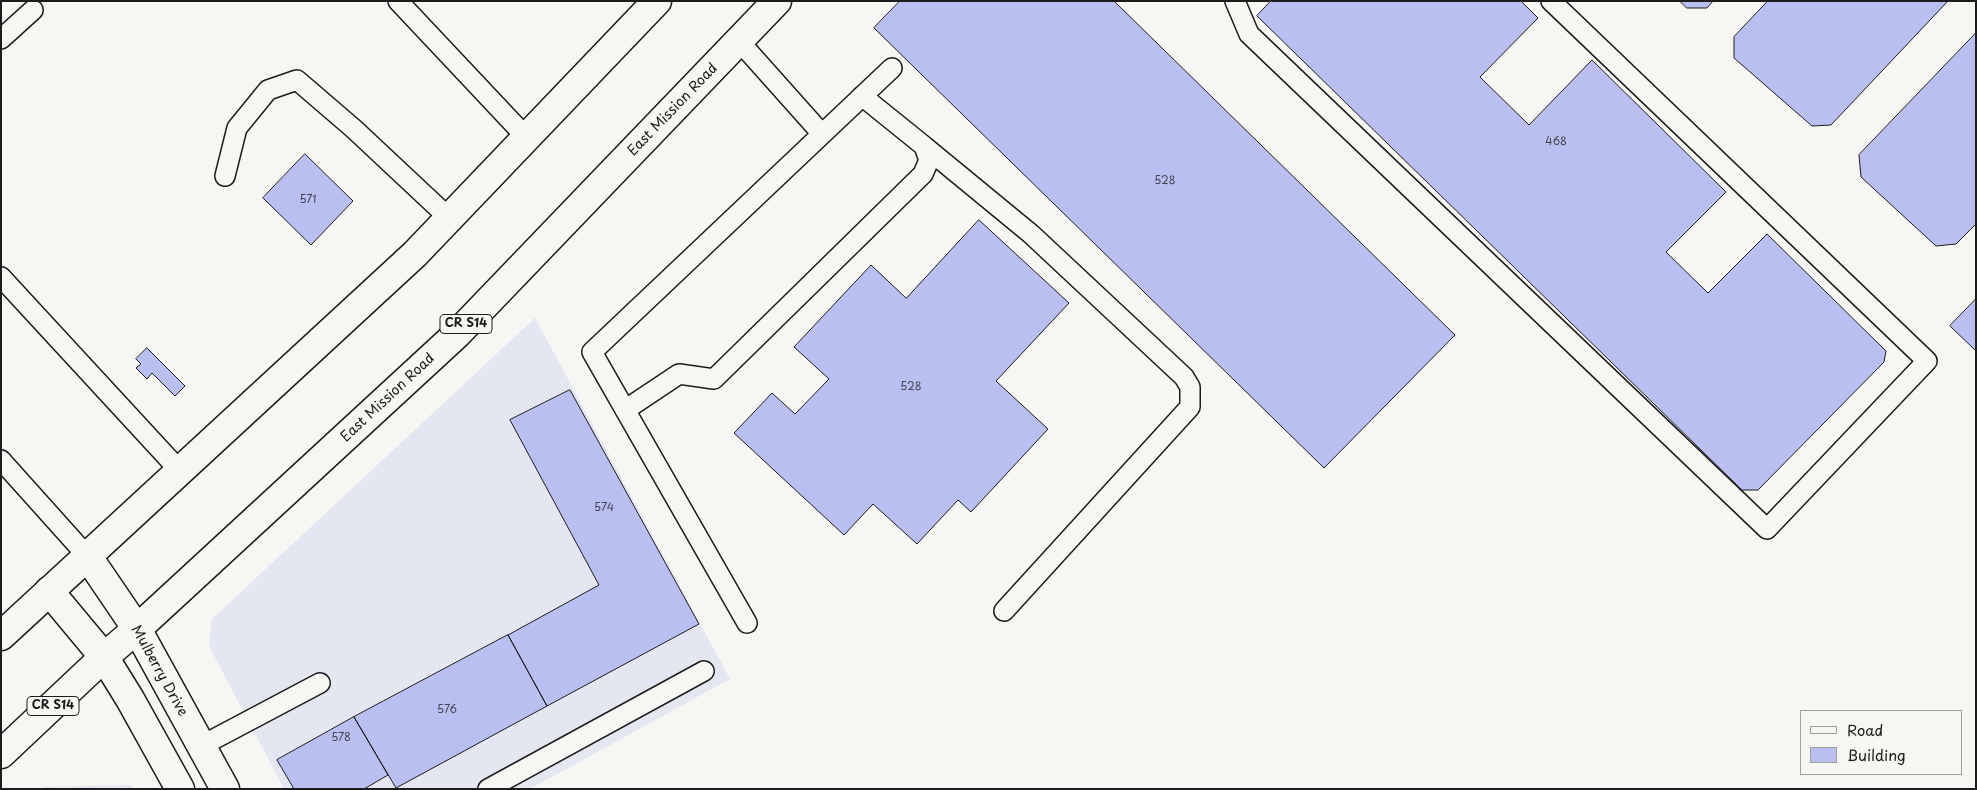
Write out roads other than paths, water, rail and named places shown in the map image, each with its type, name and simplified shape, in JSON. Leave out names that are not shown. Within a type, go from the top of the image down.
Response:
[{"type":"main road","points":[[1,636],[415,254],[657,1]]},
{"type":"main road","name":"East Mission Road","points":[[1,754],[104,657],[137,629],[457,334],[777,1]]},
{"type":"main road","name":"Mulberry Drive","points":[[88,557],[137,629],[225,789]]},
{"type":"main road","points":[[50,591],[104,657],[130,699],[180,789]]},
{"type":"lane","points":[[398,1],[526,137]]},
{"type":"lane","points":[[1235,1],[1249,34],[1767,529],[1927,362],[1551,1]]},
{"type":"lane","points":[[1,40],[33,10]]},
{"type":"lane","points":[[739,42],[822,134]]},
{"type":"lane","points":[[747,623],[592,352],[892,68]]},
{"type":"lane","points":[[225,176],[237,128],[268,90],[296,80],[354,129],[449,218]]},
{"type":"lane","points":[[862,96],[1031,234],[1184,377],[1190,387],[1190,408],[1004,611]]},
{"type":"lane","points":[[625,410],[679,374],[714,379],[923,174],[929,160],[924,146]]},
{"type":"lane","points":[[1,277],[180,471]]},
{"type":"lane","points":[[1,460],[88,557]]},
{"type":"lane","points":[[488,789],[704,671]]},
{"type":"lane","points":[[201,746],[320,683]]}]
